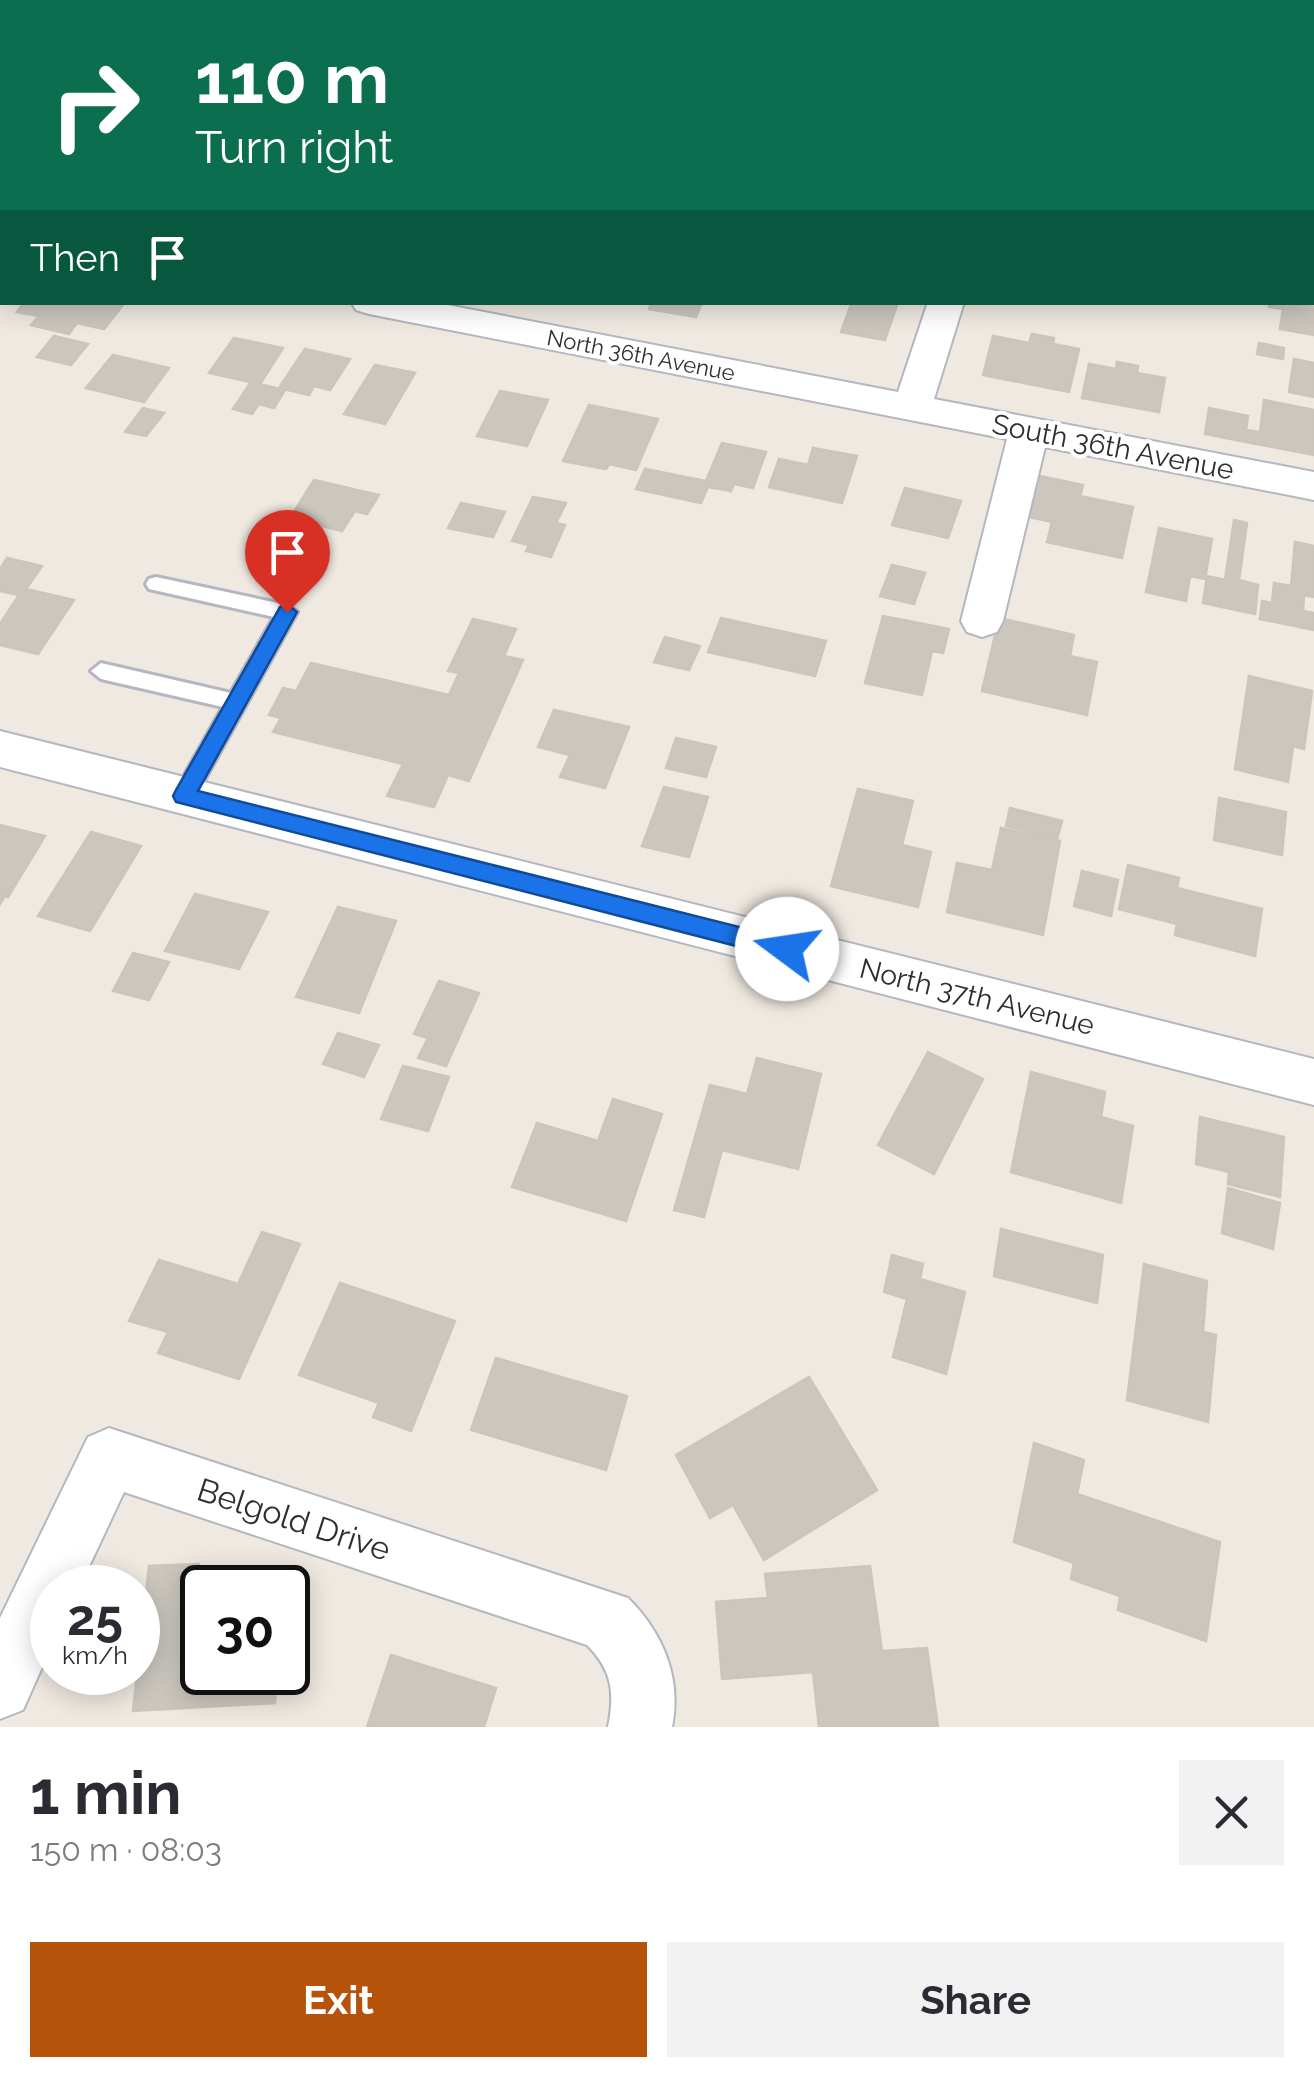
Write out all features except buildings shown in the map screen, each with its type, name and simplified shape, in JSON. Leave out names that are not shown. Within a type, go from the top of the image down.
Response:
[{"type":"street","name":"North 36th Avenue","points":[[401,305],[485,313],[912,408]]},
{"type":"street","points":[[912,408],[945,305]]},
{"type":"street","name":"South 36th Avenue","points":[[912,408],[1314,486]]},
{"type":"street","points":[[982,621],[1029,431]]},
{"type":"street","name":"North 37th Avenue","points":[[0,749],[1314,1082]]},
{"type":"street","name":"Belgold Drive","points":[[0,1687],[110,1458],[606,1620],[626,1638],[639,1660],[645,1686],[640,1727]]},
{"type":"lane","points":[[156,584],[287,612],[184,796]]},
{"type":"lane","points":[[102,671],[237,702]]},
{"type":"route","points":[[287,612],[184,796],[787,949]]}]
